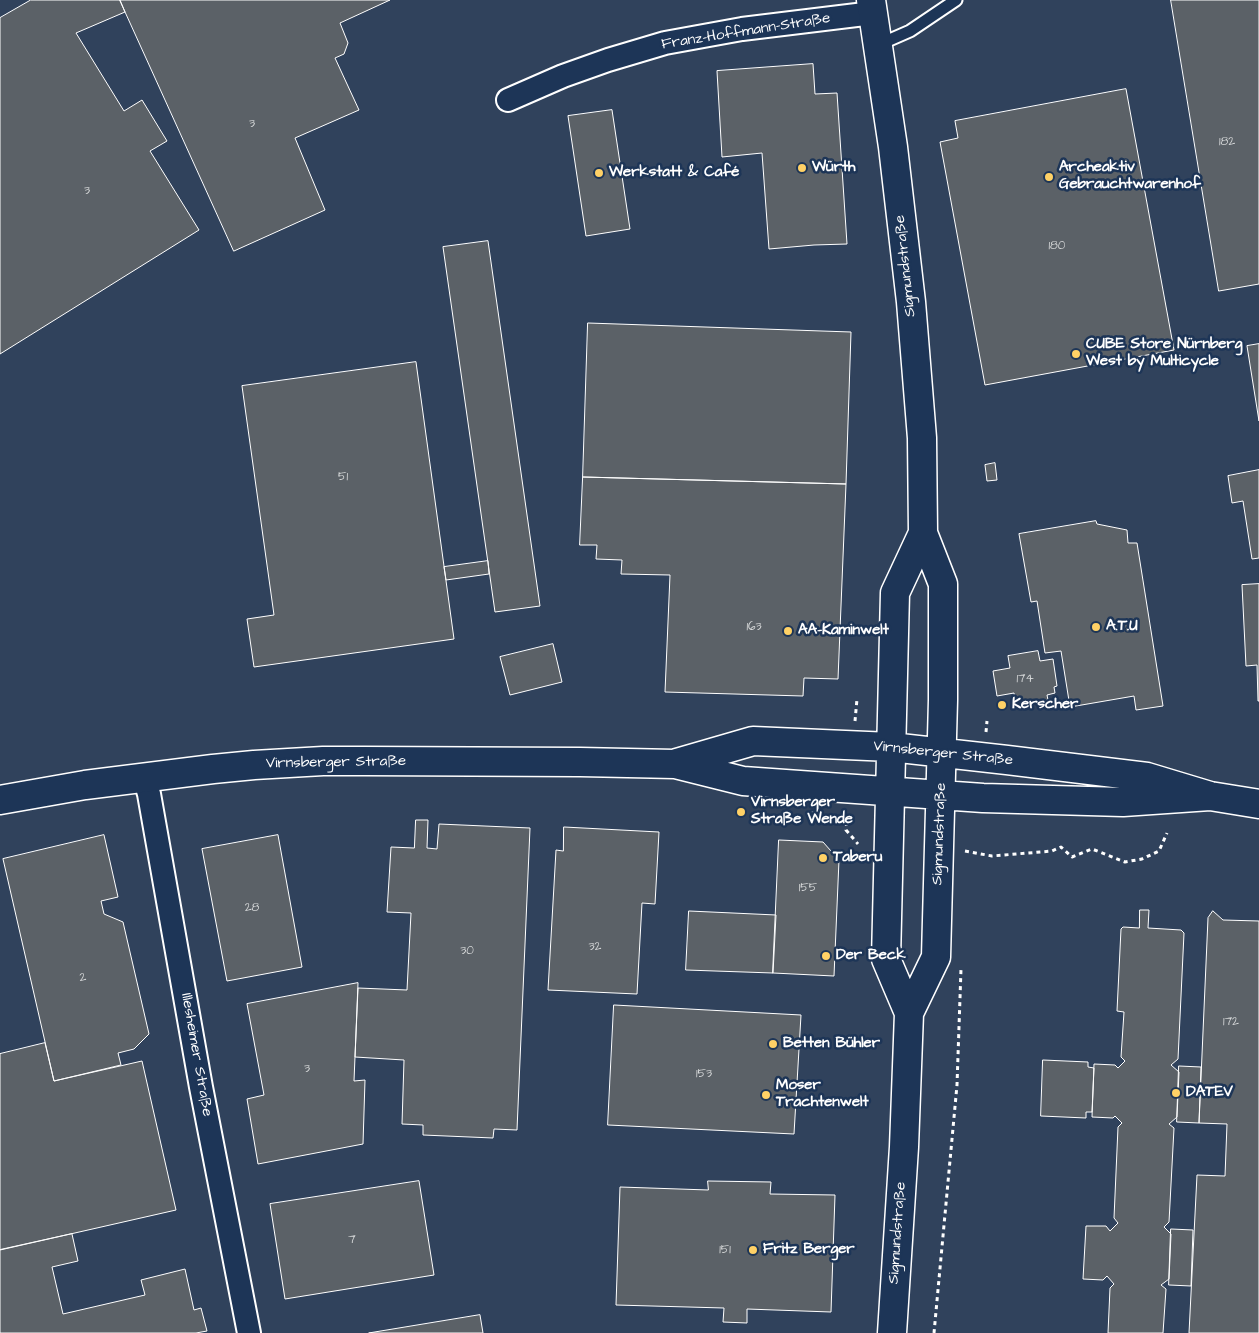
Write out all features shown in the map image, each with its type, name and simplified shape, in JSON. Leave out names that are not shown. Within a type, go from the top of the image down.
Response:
[{"type":"main road","name":"Sigmundstraße","points":[[872,6],[893,148],[915,344],[922,451],[923,533],[943,584],[944,648],[936,957],[909,1012],[904,1147],[892,1333]]},
{"type":"main road","name":"Sigmundstraße","points":[[909,1012],[886,959],[895,593],[923,533]]},
{"type":"main road","name":"Virnsberger Straße","points":[[675,764],[753,741],[891,747],[1148,777],[1210,796],[1259,804]]},
{"type":"main road","name":"Virnsberger Straße","points":[[0,800],[144,777],[254,765],[323,762],[675,764],[743,782],[941,795],[1123,802],[1210,796]]},
{"type":"street","name":"Franz-Hoffmann-Straße","points":[[508,100],[563,76],[608,60],[666,43],[872,6]]},
{"type":"street","name":"Illesheimer Straße","points":[[144,777],[149,794],[201,1087],[249,1333]]},
{"type":"lane","points":[[878,45],[910,31],[956,0]]},
{"type":"path","points":[[965,860],[965,850],[992,856],[1052,851],[1061,847],[1072,857],[1092,850],[1125,862],[1142,859],[1159,851],[1167,833]]},
{"type":"path","points":[[934,1333],[957,1086],[961,968]]},
{"type":"shaded area","points":[[0,0],[1259,0],[1259,1333],[0,1333]]},
{"type":"building","points":[[31,0],[120,0],[125,12],[76,33],[124,111],[142,100],[167,141],[150,151],[199,230],[0,354],[0,18]]},
{"type":"building","points":[[120,0],[390,0],[340,23],[348,43],[344,54],[335,58],[359,110],[295,138],[325,210],[234,251]]},
{"type":"building","points":[[1171,0],[1259,0],[1259,284],[1219,291]]},
{"type":"building","points":[[813,64],[815,94],[837,93],[847,244],[769,249],[762,153],[722,157],[717,71]]},
{"type":"building","points":[[1126,89],[1174,350],[985,385],[940,142],[958,138],[955,121]]},
{"type":"building","name":"Werkstatt & Café","points":[[612,110],[630,229],[586,236],[568,116]]},
{"type":"building","points":[[488,241],[540,606],[495,612],[443,247]]},
{"type":"building","points":[[588,323],[851,332],[846,484],[583,477]]},
{"type":"building","points":[[1259,344],[1259,421],[1247,346]]},
{"type":"building","points":[[416,362],[454,639],[254,667],[247,619],[274,615],[242,386]]},
{"type":"building","points":[[995,463],[997,480],[987,481],[985,465]]},
{"type":"building","points":[[1259,470],[1259,558],[1252,559],[1243,501],[1232,503],[1228,476]]},
{"type":"building","points":[[583,477],[846,484],[838,679],[804,678],[803,696],[665,692],[670,575],[621,574],[622,560],[596,559],[597,545],[580,545]]},
{"type":"building","name":"A.T.U","points":[[1096,521],[1097,524],[1127,530],[1128,543],[1137,543],[1163,706],[1136,710],[1134,696],[1070,707],[1061,651],[1045,653],[1037,601],[1031,602],[1019,534]]},
{"type":"building","points":[[488,561],[489,574],[446,580],[444,567]]},
{"type":"building","points":[[1259,584],[1258,701],[1257,665],[1246,666],[1242,585]]},
{"type":"building","points":[[553,644],[562,682],[510,695],[500,657]]},
{"type":"building","points":[[1038,651],[1040,661],[1053,659],[1057,686],[1054,687],[1055,693],[1047,695],[1048,700],[1016,706],[1014,693],[997,696],[993,671],[1010,668],[1008,656]]},
{"type":"building","points":[[416,820],[428,820],[427,848],[437,849],[439,824],[530,828],[517,1130],[494,1129],[493,1138],[423,1135],[423,1125],[402,1124],[404,1060],[355,1057],[358,988],[407,990],[411,913],[387,912],[391,847],[414,848]]},
{"type":"building","points":[[564,827],[659,832],[655,904],[642,903],[637,994],[548,990],[556,850],[563,851]]},
{"type":"building","points":[[104,835],[118,897],[101,901],[104,914],[123,922],[149,1034],[134,1049],[118,1053],[121,1065],[54,1081],[3,859]]},
{"type":"building","points":[[278,835],[302,967],[227,981],[202,849]]},
{"type":"building","points":[[779,840],[823,842],[839,860],[834,976],[773,973]]},
{"type":"building","points":[[1140,910],[1149,910],[1148,928],[1181,930],[1184,933],[1178,1059],[1171,1065],[1179,1072],[1177,1117],[1169,1124],[1174,1128],[1169,1222],[1164,1227],[1171,1234],[1169,1279],[1161,1285],[1166,1289],[1163,1333],[1108,1333],[1110,1288],[1114,1284],[1107,1276],[1103,1280],[1083,1279],[1086,1226],[1106,1226],[1110,1231],[1118,1223],[1114,1218],[1118,1127],[1122,1123],[1115,1116],[1113,1118],[1092,1117],[1094,1064],[1115,1065],[1118,1068],[1125,1061],[1121,1057],[1124,1012],[1117,1011],[1121,929],[1123,927],[1139,928]]},
{"type":"building","points":[[689,911],[776,915],[773,973],[686,970]]},
{"type":"building","points":[[1213,911],[1223,920],[1259,921],[1259,1333],[1189,1333],[1197,1175],[1225,1176],[1227,1124],[1199,1123],[1208,918]]},
{"type":"building","points":[[358,983],[354,1081],[365,1080],[363,1144],[258,1164],[247,1099],[264,1095],[247,1004]]},
{"type":"building","points":[[614,1005],[801,1015],[794,1134],[608,1125]]},
{"type":"building","points":[[45,1043],[54,1081],[142,1061],[176,1210],[0,1250],[0,1054]]},
{"type":"building","points":[[1043,1060],[1088,1062],[1088,1067],[1094,1068],[1092,1112],[1086,1112],[1086,1118],[1041,1116]]},
{"type":"building","points":[[1179,1066],[1201,1067],[1199,1123],[1177,1122]]},
{"type":"building","points":[[419,1181],[434,1275],[285,1299],[270,1204]]},
{"type":"building","points":[[708,1181],[771,1182],[770,1194],[835,1195],[831,1312],[747,1309],[747,1323],[723,1322],[724,1308],[616,1305],[620,1187],[708,1190]]},
{"type":"building","points":[[1171,1229],[1193,1230],[1191,1286],[1169,1285]]},
{"type":"building","points":[[72,1234],[78,1261],[52,1267],[63,1314],[145,1295],[141,1280],[185,1269],[194,1310],[201,1308],[207,1331],[196,1333],[0,1333],[0,1250]]},
{"type":"building","points":[[480,1315],[483,1333],[369,1333]]},
{"type":"place","name":"Würth","points":[[802,168]]},
{"type":"place","name":"Werkstatt & Café","points":[[599,173]]},
{"type":"place","name":"Archeaktiv Gebrauchtwarenhof","points":[[1049,177]]},
{"type":"place","name":"CUBE Store Nürnberg West by Multicycle","points":[[1076,354]]},
{"type":"place","name":"A.T.U","points":[[1096,627]]},
{"type":"place","name":"AA-Kaminwelt","points":[[788,631]]},
{"type":"place","name":"Kerscher","points":[[1002,705]]},
{"type":"place","name":"Virnsberger Straße Wende","points":[[741,812]]},
{"type":"place","name":"Taberu","points":[[823,858]]},
{"type":"place","name":"Der Beck","points":[[826,956]]},
{"type":"place","name":"Betten Bühler","points":[[773,1044]]},
{"type":"place","name":"DATEV","points":[[1176,1093]]},
{"type":"place","name":"Moser Trachtenwelt","points":[[766,1095]]},
{"type":"place","name":"Fritz Berger","points":[[753,1250]]}]
